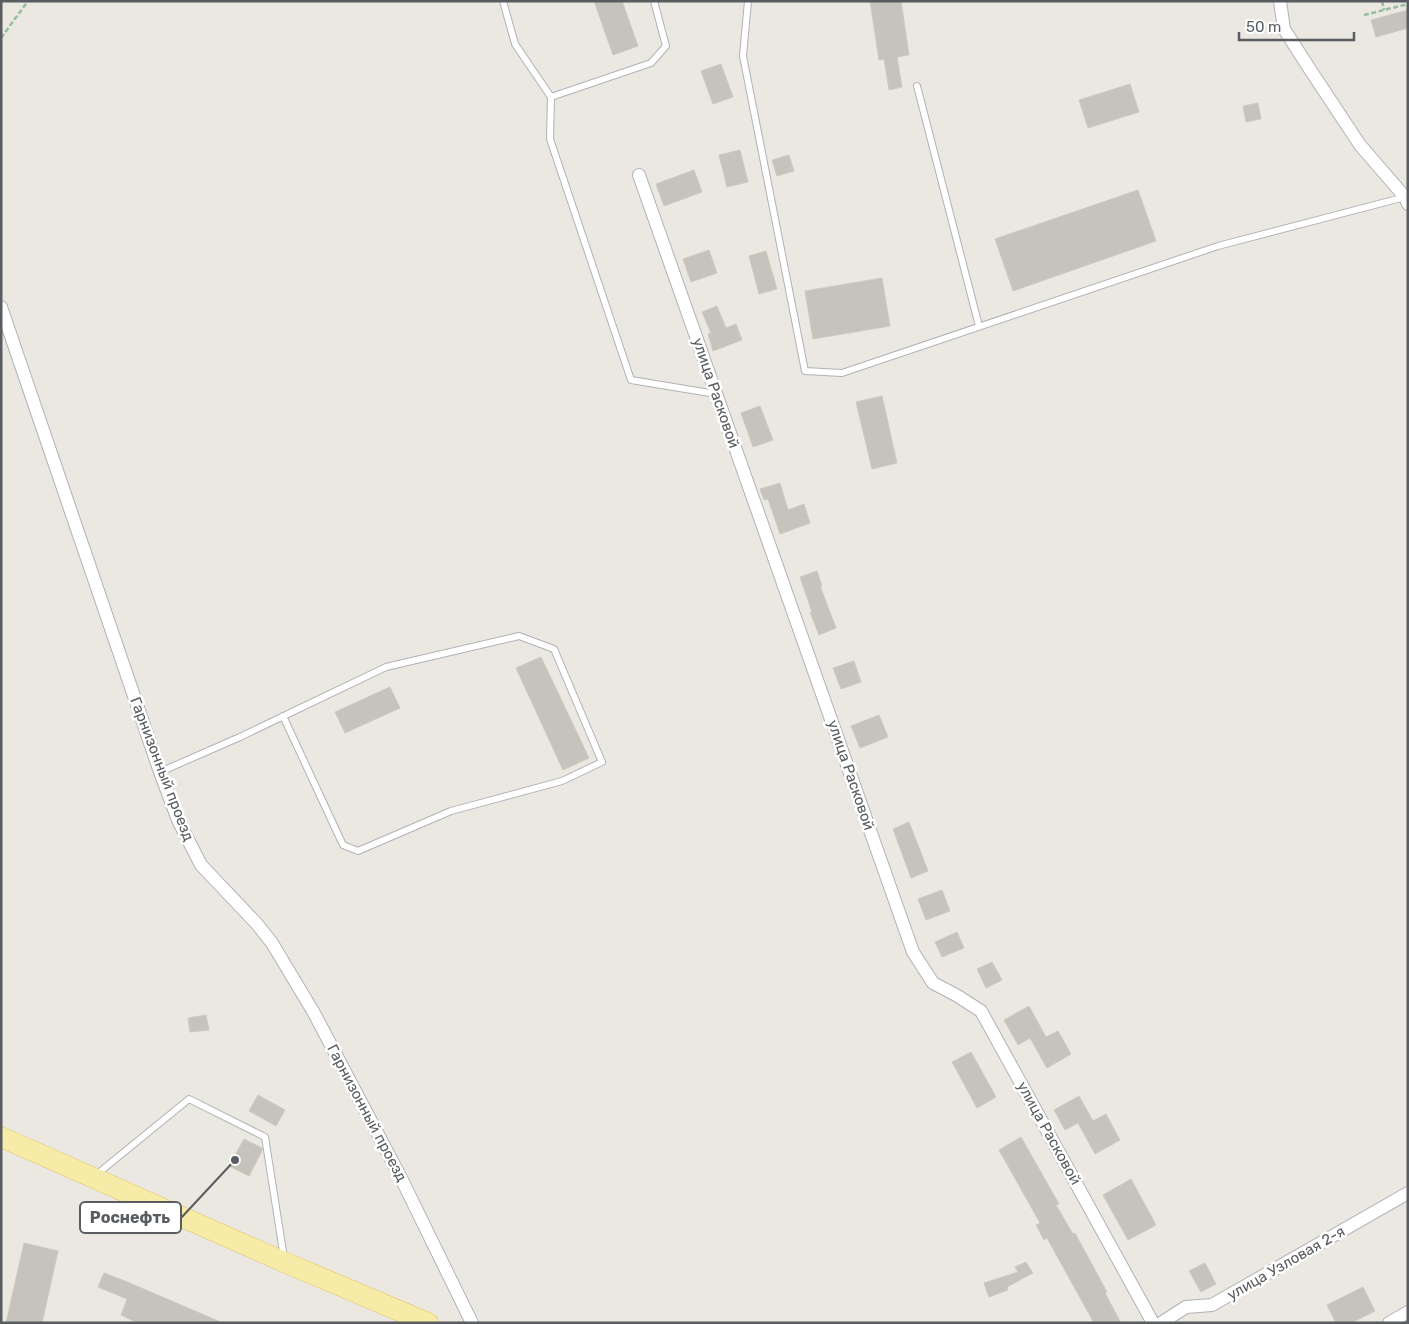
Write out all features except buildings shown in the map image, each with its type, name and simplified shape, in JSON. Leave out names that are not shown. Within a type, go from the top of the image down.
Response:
[{"type":"main road","points":[[1,1137],[284,1262],[428,1323]]},
{"type":"street","points":[[1280,1],[1284,29],[1360,145],[1406,201]]},
{"type":"street","name":"улица Расковой","points":[[639,175],[913,952],[933,983],[956,994],[981,1011],[1154,1323]]},
{"type":"street","name":"Гарнизонный проезд","points":[[1,307],[178,820],[200,865],[258,924],[272,943],[314,1013],[401,1178],[472,1323]]},
{"type":"street","name":"улица Узловая 2-я","points":[[1161,1323],[1186,1307],[1212,1305],[1408,1193]]},
{"type":"street","points":[[1389,1323],[1408,1312]]},
{"type":"lane","points":[[503,1],[515,44],[551,97],[550,139],[631,380],[716,394]]},
{"type":"lane","points":[[551,97],[651,64],[666,46],[654,1]]},
{"type":"lane","points":[[748,1],[742,56],[805,371],[842,373],[1218,246],[1406,201]]},
{"type":"lane","points":[[917,86],[979,326]]},
{"type":"lane","points":[[160,772],[386,667],[519,636],[554,649],[602,762],[562,781],[451,810],[358,851],[343,845],[283,716]]},
{"type":"lane","points":[[93,1178],[189,1099],[265,1137],[284,1262]]},
{"type":"path","points":[[1,38],[28,1]]},
{"type":"path","points":[[1382,1],[1384,10]]},
{"type":"path","points":[[1364,16],[1408,4]]},
{"type":"place","name":"Роснефть","points":[[235,1160]]}]
